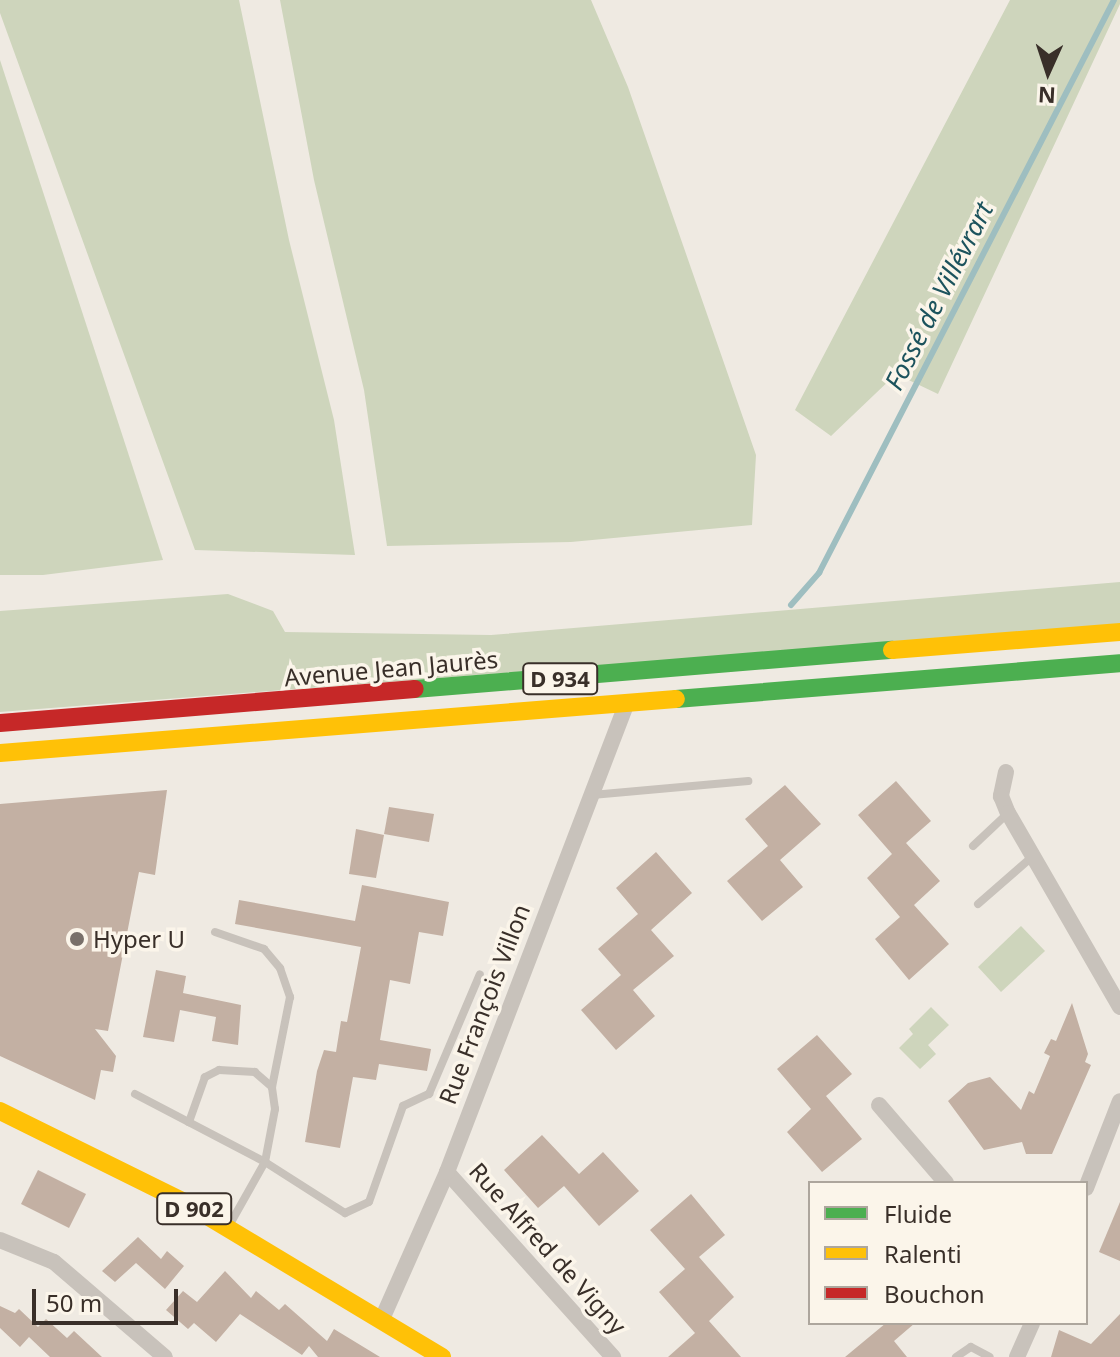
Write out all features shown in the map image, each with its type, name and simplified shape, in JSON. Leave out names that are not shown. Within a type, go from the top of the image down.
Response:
[{"type":"main road","name":"Avenue Jean Jaurès","points":[[0,723],[1120,632]]},
{"type":"main road","name":"D 934","points":[[0,753],[1120,663]]},
{"type":"main road","name":"D 902","points":[[0,1111],[124,1169],[442,1357]]},
{"type":"street","name":"Rue François Villon","points":[[382,1319],[447,1172],[626,705]]},
{"type":"street","points":[[1006,772],[1001,796],[1008,813],[1120,1007]]},
{"type":"street","points":[[1088,1183],[1120,1101]]},
{"type":"street","points":[[879,1105],[944,1181]]},
{"type":"street","name":"Rue Alfred de Vigny","points":[[447,1172],[613,1357]]},
{"type":"street","points":[[0,1240],[54,1262],[165,1357]]},
{"type":"street","points":[[1017,1357],[1031,1325]]},
{"type":"lane","points":[[592,795],[748,781]]},
{"type":"lane","points":[[973,846],[1008,813]]},
{"type":"lane","points":[[978,904],[1033,855]]},
{"type":"lane","points":[[215,932],[264,949],[280,968],[290,997],[272,1087],[275,1109],[265,1162],[228,1228]]},
{"type":"lane","points":[[135,1094],[265,1162],[345,1213],[369,1202],[403,1106],[429,1094],[480,974]]},
{"type":"lane","points":[[189,1122],[205,1077],[219,1070],[255,1072],[272,1087]]},
{"type":"lane","points":[[956,1357],[971,1347],[990,1357]]},
{"type":"green space","points":[[0,0],[239,0],[289,240],[334,420],[355,555],[195,550],[0,13]]},
{"type":"green space","points":[[280,0],[591,0],[628,87],[756,455],[752,525],[571,542],[387,546],[364,390],[314,180]]},
{"type":"green space","points":[[1010,0],[1120,0],[1120,4],[938,394],[896,374],[831,436],[795,410]]},
{"type":"green space","points":[[0,60],[163,560],[43,575],[0,575]]},
{"type":"green space","points":[[1120,582],[1120,625],[0,712],[0,611],[228,594],[273,611],[285,632],[491,635]]},
{"type":"green space","points":[[1021,926],[1045,951],[1001,992],[978,967]]},
{"type":"green space","points":[[931,1007],[949,1025],[928,1045],[936,1054],[920,1069],[899,1048],[913,1034],[909,1029]]},
{"type":"building","points":[[896,781],[931,821],[906,843],[940,881],[914,905],[949,944],[909,980],[875,939],[900,917],[867,878],[892,854],[858,815]]},
{"type":"building","points":[[785,785],[821,824],[780,860],[803,887],[762,921],[727,881],[768,846],[745,819]]},
{"type":"building","name":"Hyper U","points":[[167,790],[155,875],[139,872],[108,1031],[95,1029],[116,1056],[113,1072],[101,1070],[95,1100],[0,1056],[0,804]]},
{"type":"building","points":[[389,807],[434,814],[429,842],[384,834]]},
{"type":"building","points":[[356,829],[384,835],[376,878],[349,874]]},
{"type":"building","points":[[656,852],[692,893],[651,930],[674,956],[633,990],[655,1016],[616,1050],[581,1010],[621,975],[598,949],[638,914],[616,888]]},
{"type":"building","points":[[362,885],[449,902],[443,936],[419,932],[410,984],[390,980],[380,1040],[431,1049],[427,1071],[379,1064],[376,1080],[353,1077],[340,1148],[305,1142],[317,1071],[324,1050],[336,1052],[341,1021],[347,1022],[361,947],[235,924],[239,900],[355,921]]},
{"type":"building","points":[[156,970],[186,976],[183,993],[241,1005],[238,1045],[212,1041],[216,1017],[180,1010],[174,1042],[143,1037]]},
{"type":"building","points":[[1072,1003],[1088,1054],[1085,1062],[1091,1065],[1052,1154],[1026,1154],[1022,1142],[984,1150],[948,1101],[968,1083],[990,1077],[1021,1110],[1029,1091],[1034,1094],[1050,1056],[1044,1053],[1051,1039],[1056,1041]]},
{"type":"building","points":[[817,1035],[852,1074],[826,1096],[862,1139],[822,1172],[787,1132],[811,1109],[777,1069]]},
{"type":"building","points":[[542,1135],[579,1174],[603,1152],[639,1191],[599,1226],[564,1186],[538,1208],[504,1170]]},
{"type":"building","points":[[38,1170],[86,1194],[69,1228],[21,1204]]},
{"type":"building","points":[[691,1194],[725,1235],[699,1257],[734,1297],[709,1321],[741,1357],[668,1357],[695,1333],[659,1292],[685,1269],[650,1230]]},
{"type":"building","points":[[1120,1202],[1120,1261],[1099,1252]]},
{"type":"building","points":[[138,1237],[161,1259],[167,1251],[184,1266],[165,1289],[136,1263],[115,1282],[102,1271]]},
{"type":"building","points":[[225,1271],[251,1298],[256,1291],[279,1310],[285,1304],[327,1341],[334,1329],[380,1357],[318,1357],[309,1346],[302,1355],[240,1314],[216,1342],[194,1323],[188,1329],[166,1310],[183,1291],[197,1302]]},
{"type":"building","points":[[0,1306],[15,1313],[19,1309],[38,1327],[46,1319],[67,1338],[74,1331],[102,1357],[50,1357],[29,1337],[20,1347],[0,1328]]},
{"type":"building","points":[[1120,1314],[1120,1357],[1051,1357],[1059,1330],[1091,1344]]},
{"type":"building","points":[[884,1325],[913,1325],[894,1341],[907,1357],[845,1357]]},
{"type":"waterway","name":"Fossé de Villévrart","points":[[791,605],[819,573],[1114,0]]},
{"type":"traffic: fast","points":[[415,689],[892,650]]},
{"type":"traffic: fast","points":[[676,699],[1120,663]]},
{"type":"traffic: slow","points":[[892,650],[1120,632]]},
{"type":"traffic: slow","points":[[0,753],[676,699]]},
{"type":"traffic: slow","points":[[0,1111],[184,1202],[442,1357]]},
{"type":"traffic: jam","points":[[0,723],[415,689]]},
{"type":"place","name":"Hyper U","points":[[77,939]]}]
